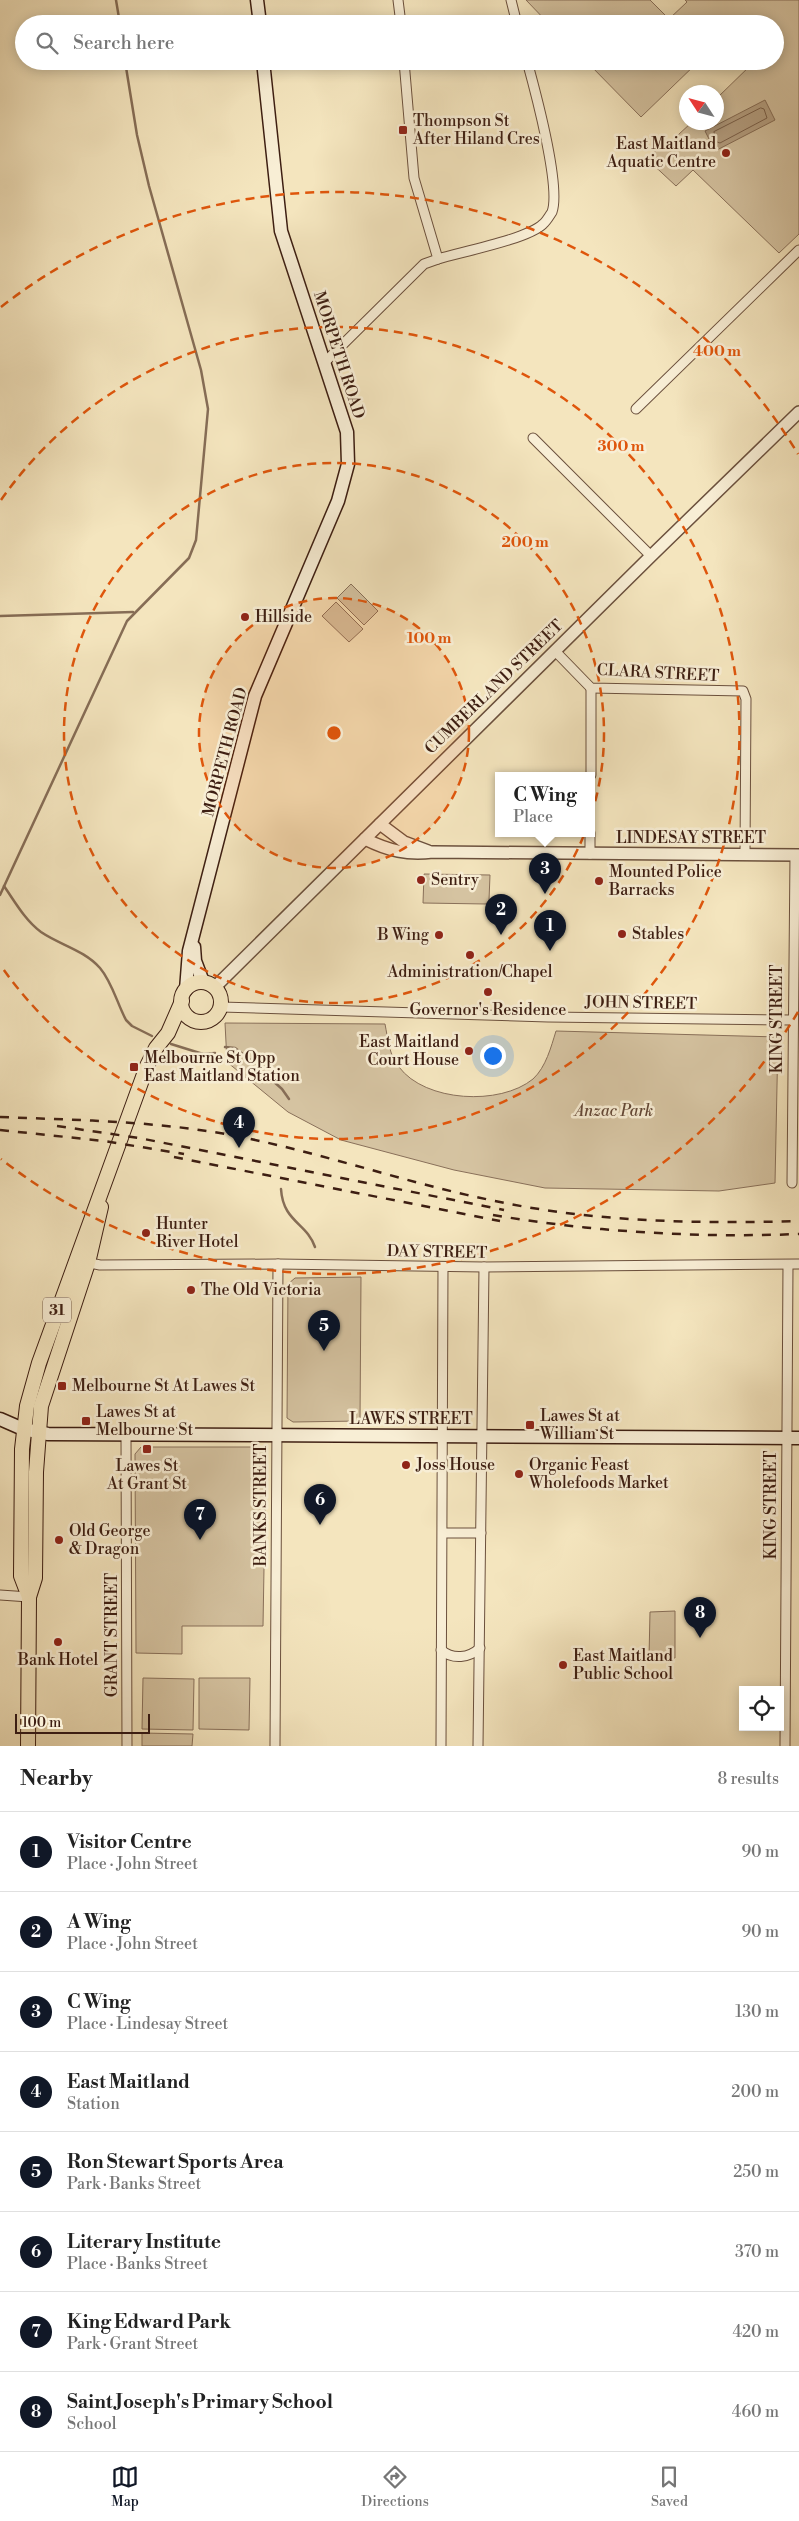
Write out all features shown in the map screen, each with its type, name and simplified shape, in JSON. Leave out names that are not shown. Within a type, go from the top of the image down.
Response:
[{"type":"main road","points":[[257,0],[259,15]]},
{"type":"main road","name":"MORPETH ROAD","points":[[184,996],[187,966],[255,696],[338,502],[348,464],[348,432],[280,231],[264,70]]},
{"type":"main road","name":"MORPETH ROAD","points":[[194,937],[195,961],[209,985]]},
{"type":"main road","points":[[201,1022],[186,1014],[184,996],[193,984],[209,985]]},
{"type":"main road","name":"31","points":[[209,985],[221,997],[221,1007]]},
{"type":"main road","name":"31","points":[[28,1746],[29,1597],[35,1578],[38,1432],[48,1382],[81,1261],[91,1216],[102,1194],[147,1066],[156,1048],[168,1033],[184,996]]},
{"type":"main road","points":[[168,1033],[183,1025],[213,1018],[221,1007]]},
{"type":"main road","name":"31","points":[[29,1597],[21,1576],[23,1429],[36,1371],[81,1261]]},
{"type":"main road","name":"LAWES STREET","points":[[0,1419],[23,1429],[38,1432],[276,1436],[482,1435],[793,1438]]},
{"type":"street","points":[[398,0],[399,15]]},
{"type":"street","points":[[511,0],[515,15]]},
{"type":"street","points":[[405,70],[414,178],[438,259]]},
{"type":"street","points":[[325,362],[424,264],[526,234],[542,225],[552,212],[554,194],[548,150],[529,70]]},
{"type":"street","points":[[636,409],[799,250]]},
{"type":"street","name":"CUMBERLAND STREET","points":[[209,985],[365,839],[650,556],[799,412]]},
{"type":"street","points":[[533,438],[650,556]]},
{"type":"street","name":"CLARA STREET","points":[[555,651],[591,688],[743,691],[746,699],[745,855]]},
{"type":"street","points":[[591,688],[591,772]]},
{"type":"street","name":"LINDESAY STREET","points":[[380,824],[404,842],[433,852]]},
{"type":"street","points":[[590,837],[590,854]]},
{"type":"street","name":"LINDESAY STREET","points":[[365,839],[399,853],[797,855]]},
{"type":"street","name":"KING STREET","points":[[792,1183],[792,1020],[797,855]]},
{"type":"street","name":"JOHN STREET","points":[[221,1007],[535,1017],[792,1020]]},
{"type":"street","name":"DAY STREET","points":[[81,1261],[100,1265],[278,1264],[484,1268],[799,1264]]},
{"type":"street","name":"BANKS STREET","points":[[275,1746],[278,1264]]},
{"type":"street","name":"KING STREET","points":[[785,1746],[793,1438],[788,1265]]},
{"type":"street","points":[[441,1746],[443,1533],[442,1267]]},
{"type":"street","points":[[478,1746],[484,1268]]},
{"type":"street","name":"GRANT STREET","points":[[126,1434],[127,1746]]},
{"type":"street","points":[[443,1533],[481,1532]]},
{"type":"street","points":[[0,1595],[29,1597]]},
{"type":"street","points":[[441,1650],[451,1656],[468,1656],[480,1648]]},
{"type":"green space","name":"East Maitland Aquatic Centre","points":[[526,0],[650,0],[665,15],[540,15]]},
{"type":"green space","name":"East Maitland Aquatic Centre","points":[[685,0],[799,0],[799,234],[779,253],[693,170],[676,186],[647,159],[662,145],[665,147],[683,130],[724,130],[724,91],[746,70],[784,70],[784,15],[673,15],[687,2]]},
{"type":"green space","points":[[595,70],[690,70],[641,117]]},
{"type":"green space","points":[[351,584],[378,611],[364,625],[337,598]]},
{"type":"green space","points":[[336,602],[363,629],[349,642],[322,616]]},
{"type":"green space","points":[[424,874],[490,875],[489,900],[486,904],[423,903]]},
{"type":"green space","name":"Anzac Park","points":[[225,1023],[385,1024],[389,1047],[393,1057],[399,1067],[411,1079],[426,1087],[444,1093],[463,1096],[483,1096],[502,1093],[519,1088],[533,1079],[545,1063],[556,1031],[778,1037],[775,1183],[719,1191],[545,1188],[454,1170],[341,1140],[288,1112],[227,1062]]},
{"type":"green space","points":[[361,1277],[360,1421],[293,1422],[287,1418],[288,1284],[295,1278]]},
{"type":"green space","points":[[141,1447],[259,1447],[266,1453],[263,1626],[182,1626],[182,1654],[136,1653],[135,1454]]},
{"type":"green space","points":[[675,1611],[675,1658],[649,1658],[650,1612]]},
{"type":"green space","points":[[143,1678],[194,1679],[193,1730],[142,1729]]},
{"type":"green space","points":[[199,1678],[250,1678],[249,1730],[199,1729]]},
{"type":"green space","points":[[142,1733],[193,1734],[192,1746],[142,1746]]},
{"type":"water","points":[[765,100],[775,120],[715,151],[705,131],[724,130],[724,121]]},
{"type":"waterway","points":[[116,0],[118,15]]},
{"type":"waterway","points":[[0,895],[127,621],[189,558],[196,540],[208,409],[201,370],[149,186],[137,135],[126,70]]},
{"type":"waterway","points":[[0,616],[133,612]]},
{"type":"waterway","points":[[4,886],[21,911],[35,927],[48,937],[87,957],[100,968],[111,986],[126,1020],[132,1026],[152,1036]]},
{"type":"waterway","points":[[171,1044],[203,1054],[215,1053]]},
{"type":"waterway","points":[[225,1047],[235,1048],[252,1061]]},
{"type":"waterway","points":[[264,1073],[282,1089],[289,1099]]},
{"type":"waterway","points":[[281,1189],[286,1209],[307,1232],[315,1247]]},
{"type":"railway","points":[[0,1117],[87,1120],[202,1130],[297,1150],[462,1194],[532,1208],[570,1213],[685,1222],[799,1221]]},
{"type":"railway","points":[[57,1126],[139,1138],[504,1210]]},
{"type":"railway","points":[[0,1130],[104,1141],[184,1154]]},
{"type":"railway","points":[[174,1157],[500,1221]]},
{"type":"railway","points":[[493,1215],[607,1230],[722,1235],[799,1234]]},
{"type":"place","name":"Thompson St After Hiland Cres","points":[[403,130]]},
{"type":"place","name":"East Maitland Aquatic Centre","points":[[726,153]]},
{"type":"place","name":"Hillside","points":[[245,617]]},
{"type":"place","name":"Sentry","points":[[421,880]]},
{"type":"place","name":"Mounted Police Barracks","points":[[599,881]]},
{"type":"place","name":"C Wing","points":[[545,894]]},
{"type":"place","name":"Stables","points":[[622,934]]},
{"type":"place","name":"B Wing","points":[[439,935]]},
{"type":"place","name":"A Wing","points":[[501,935]]},
{"type":"place","name":"Visitor Centre","points":[[550,951]]},
{"type":"place","name":"Administration/Chapel","points":[[470,955]]},
{"type":"place","name":"Governor's Residence","points":[[488,992]]},
{"type":"place","name":"East Maitland Court House","points":[[469,1051]]},
{"type":"place","name":"Melbourne St Opp East Maitland Station","points":[[134,1067]]},
{"type":"place","name":"East Maitland","points":[[239,1148]]},
{"type":"place","name":"Hunter River Hotel","points":[[146,1233]]},
{"type":"place","name":"The Old Victoria","points":[[191,1290]]},
{"type":"place","name":"Ron Stewart Sports Area","points":[[324,1351]]},
{"type":"place","name":"Melbourne St At Lawes St","points":[[62,1386]]},
{"type":"place","name":"Lawes St at Melbourne St","points":[[86,1421]]},
{"type":"place","name":"Lawes St at William St","points":[[530,1425]]},
{"type":"place","name":"Lawes St At Grant St","points":[[147,1449]]},
{"type":"place","name":"Joss House","points":[[406,1465]]},
{"type":"place","name":"Organic Feast Wholefoods Market","points":[[519,1474]]},
{"type":"place","name":"Literary Institute","points":[[320,1525]]},
{"type":"place","name":"Old George & Dragon","points":[[59,1540]]},
{"type":"place","name":"King Edward Park","points":[[200,1540]]},
{"type":"place","name":"Saint Joseph's Primary School","points":[[700,1638]]},
{"type":"place","name":"Bank Hotel","points":[[58,1642]]},
{"type":"place","name":"East Maitland Public School","points":[[563,1665]]}]
